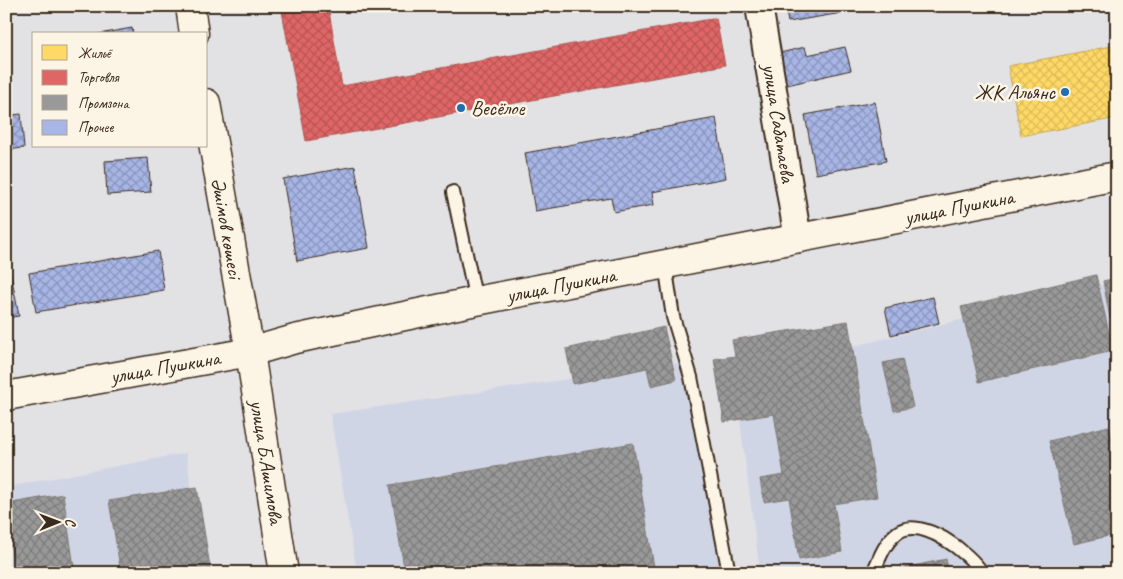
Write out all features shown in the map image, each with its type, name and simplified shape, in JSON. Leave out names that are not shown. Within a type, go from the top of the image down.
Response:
[{"type":"street","points":[[190,6],[194,32]]},
{"type":"street","name":"улица Сабатаева","points":[[759,6],[798,239]]},
{"type":"street","name":"Әшімов көшесі","points":[[208,114],[250,352]]},
{"type":"street","name":"улица Пушкина","points":[[6,396],[250,352],[296,339],[476,301],[1117,176]]},
{"type":"street","name":"улица Б.Ашимова","points":[[250,352],[284,573]]},
{"type":"lane","points":[[453,192],[476,301]]},
{"type":"lane","points":[[665,264],[673,317],[690,377],[729,573]]},
{"type":"lane","points":[[873,573],[883,550],[898,532],[918,528],[944,538],[977,564],[982,573]]},
{"type":"shaded area","points":[[1117,281],[1117,573],[760,573],[734,376]]},
{"type":"shaded area","points":[[685,362],[723,573],[357,573],[330,414]]},
{"type":"shaded area","points":[[186,453],[205,573],[6,573],[6,487]]},
{"type":"building: Жильё","points":[[1112,6],[1117,6],[1117,32]]},
{"type":"building: Жильё","name":"ЖК Альянс","points":[[1117,45],[1117,118],[1021,136],[1008,66]]},
{"type":"building: Торговля","points":[[281,6],[328,6],[342,86],[716,18],[725,65],[306,141]]},
{"type":"building: Промзона","points":[[1096,275],[1113,351],[979,382],[961,307]]},
{"type":"building: Промзона","points":[[1117,278],[1117,316],[1110,318],[1103,281]]},
{"type":"building: Промзона","points":[[848,321],[877,497],[834,504],[842,552],[799,560],[789,498],[764,502],[760,479],[784,475],[774,414],[724,422],[714,359],[735,356],[732,340]]},
{"type":"building: Промзона","points":[[664,327],[676,380],[651,386],[647,368],[573,384],[566,349]]},
{"type":"building: Промзона","points":[[902,359],[913,407],[894,411],[883,363]]},
{"type":"building: Промзона","points":[[1109,426],[1117,458],[1117,534],[1074,544],[1049,441]]},
{"type":"building: Промзона","points":[[633,443],[655,573],[405,573],[390,485]]},
{"type":"building: Промзона","points":[[197,487],[211,573],[121,573],[109,501]]},
{"type":"building: Промзона","points":[[63,494],[75,573],[15,573],[6,517],[6,504]]},
{"type":"building: Промзона","points":[[946,559],[949,573],[900,573],[899,569]]},
{"type":"building: Прочее","points":[[785,6],[841,6],[842,13],[788,22]]},
{"type":"building: Прочее","points":[[132,28],[133,32],[110,32]]},
{"type":"building: Прочее","points":[[805,47],[807,55],[845,47],[851,70],[783,86],[776,54]]},
{"type":"building: Прочее","points":[[875,102],[886,161],[816,174],[805,115]]},
{"type":"building: Прочее","points":[[21,114],[24,148],[6,150],[6,116]]},
{"type":"building: Прочее","points":[[716,118],[726,178],[652,192],[654,205],[614,212],[611,198],[535,211],[525,153]]},
{"type":"building: Прочее","points":[[148,158],[151,192],[107,195],[105,161]]},
{"type":"building: Прочее","points":[[355,166],[369,248],[297,261],[283,179]]},
{"type":"building: Прочее","points":[[6,248],[19,316],[6,318]]},
{"type":"building: Прочее","points":[[158,251],[164,290],[36,312],[29,273]]},
{"type":"building: Прочее","points":[[933,297],[939,323],[891,335],[885,308]]},
{"type":"place","name":"ЖК Альянс","points":[[1065,92]]},
{"type":"place","name":"Весёлое","points":[[461,108]]}]
